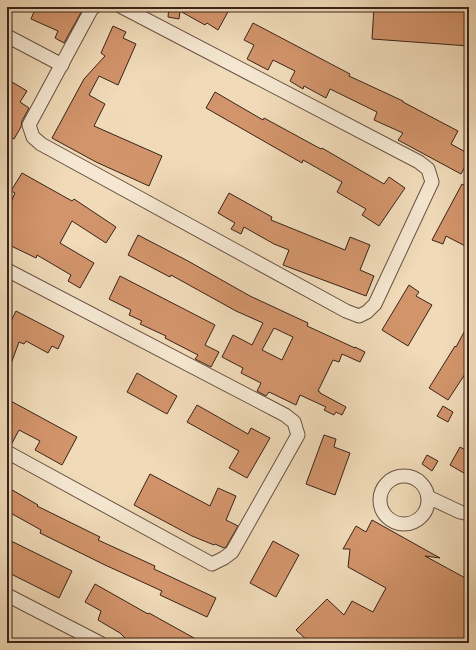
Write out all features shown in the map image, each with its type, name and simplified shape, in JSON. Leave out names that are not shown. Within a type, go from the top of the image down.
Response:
[{"type":"street","points":[[94,7],[29,125],[33,137],[41,144],[346,311],[359,316],[367,312],[375,304],[432,182],[428,169],[419,162],[122,7]]},
{"type":"street","points":[[7,36],[62,64]]},
{"type":"street","points":[[7,270],[285,415],[294,422],[298,435],[232,552],[212,564],[7,452]]},
{"type":"street","points":[[428,498],[460,512],[469,514]]},
{"type":"street","points":[[7,595],[100,643]]},
{"type":"building","points":[[36,7],[84,7],[64,43],[55,38],[58,31],[31,19]]},
{"type":"building","points":[[169,7],[223,7],[229,10],[218,30],[207,23],[205,25],[180,11],[179,19],[168,17]]},
{"type":"building","points":[[374,7],[469,7],[469,46],[372,39]]},
{"type":"building","points":[[253,23],[350,74],[349,76],[403,101],[458,131],[451,144],[469,154],[469,159],[461,174],[398,140],[403,133],[374,120],[377,112],[330,89],[326,98],[304,86],[303,89],[290,81],[295,71],[273,60],[268,70],[247,59],[254,45],[244,40]]},
{"type":"building","points":[[113,26],[126,32],[123,38],[136,44],[118,85],[99,76],[89,95],[105,104],[94,126],[162,156],[149,186],[96,162],[52,138],[84,79],[105,56],[101,53]]},
{"type":"building","points":[[7,79],[27,91],[20,102],[29,108],[14,139],[7,135]]},
{"type":"building","points":[[215,92],[263,120],[264,118],[321,149],[322,148],[384,184],[389,177],[405,188],[379,226],[362,215],[366,209],[337,192],[342,182],[303,160],[302,163],[206,108]]},
{"type":"building","points":[[22,173],[72,201],[74,199],[116,227],[106,243],[72,221],[60,243],[94,263],[80,288],[68,281],[71,275],[37,255],[36,258],[7,244],[7,211],[15,193],[11,191]]},
{"type":"building","points":[[462,184],[469,188],[469,248],[446,236],[443,244],[432,240]]},
{"type":"building","points":[[229,193],[272,217],[271,220],[345,250],[350,237],[370,245],[360,270],[374,276],[366,296],[283,265],[289,250],[274,244],[244,227],[241,234],[231,229],[235,223],[218,213]]},
{"type":"building","points":[[138,235],[250,296],[308,323],[307,326],[365,352],[360,362],[342,354],[339,362],[333,360],[318,391],[346,407],[342,415],[336,412],[334,415],[324,410],[326,407],[300,395],[296,405],[269,392],[266,396],[257,391],[261,383],[241,373],[243,368],[222,357],[233,335],[252,345],[263,323],[236,311],[171,275],[170,277],[128,255]],"holes":[[[274,328],[293,337],[282,360],[262,350]]]},
{"type":"building","points":[[120,276],[215,325],[205,345],[219,352],[211,367],[195,359],[198,355],[165,338],[166,336],[140,324],[142,321],[129,315],[131,310],[109,299]]},
{"type":"building","points":[[409,285],[419,292],[416,296],[432,305],[408,346],[382,330]]},
{"type":"building","points":[[16,311],[64,336],[58,349],[52,346],[48,353],[26,341],[24,344],[19,342],[7,372],[7,329]]},
{"type":"building","points":[[469,323],[469,368],[448,400],[429,388],[455,346],[456,347]]},
{"type":"building","points":[[137,373],[177,396],[167,414],[127,392]]},
{"type":"building","points":[[7,399],[77,437],[62,465],[35,450],[40,441],[19,430],[11,445],[7,444]]},
{"type":"building","points":[[197,405],[248,434],[251,428],[270,438],[247,478],[229,468],[239,451],[187,422]]},
{"type":"building","points":[[443,406],[453,412],[448,422],[437,416]]},
{"type":"building","points":[[324,435],[336,439],[334,447],[350,453],[335,495],[306,484]]},
{"type":"building","points":[[460,447],[469,452],[469,476],[450,465]]},
{"type":"building","points":[[427,455],[438,461],[432,471],[422,464]]},
{"type":"building","points":[[150,474],[210,506],[218,488],[236,496],[226,520],[238,526],[226,547],[224,548],[215,544],[214,545],[192,536],[134,505]]},
{"type":"building","points":[[7,487],[38,505],[37,506],[100,537],[98,540],[155,566],[154,569],[216,598],[207,617],[160,595],[162,591],[40,533],[41,530],[7,511]]},
{"type":"building","points":[[372,520],[440,558],[425,556],[469,580],[469,637],[466,643],[310,643],[296,630],[327,599],[344,615],[352,601],[373,612],[386,588],[348,567],[350,549],[343,549],[356,526],[366,532]]},
{"type":"building","points":[[7,539],[72,571],[59,598],[7,572]]},
{"type":"building","points":[[273,541],[299,555],[276,597],[250,583]]},
{"type":"building","points":[[95,584],[203,643],[130,643],[120,633],[98,620],[101,611],[85,602]]}]
